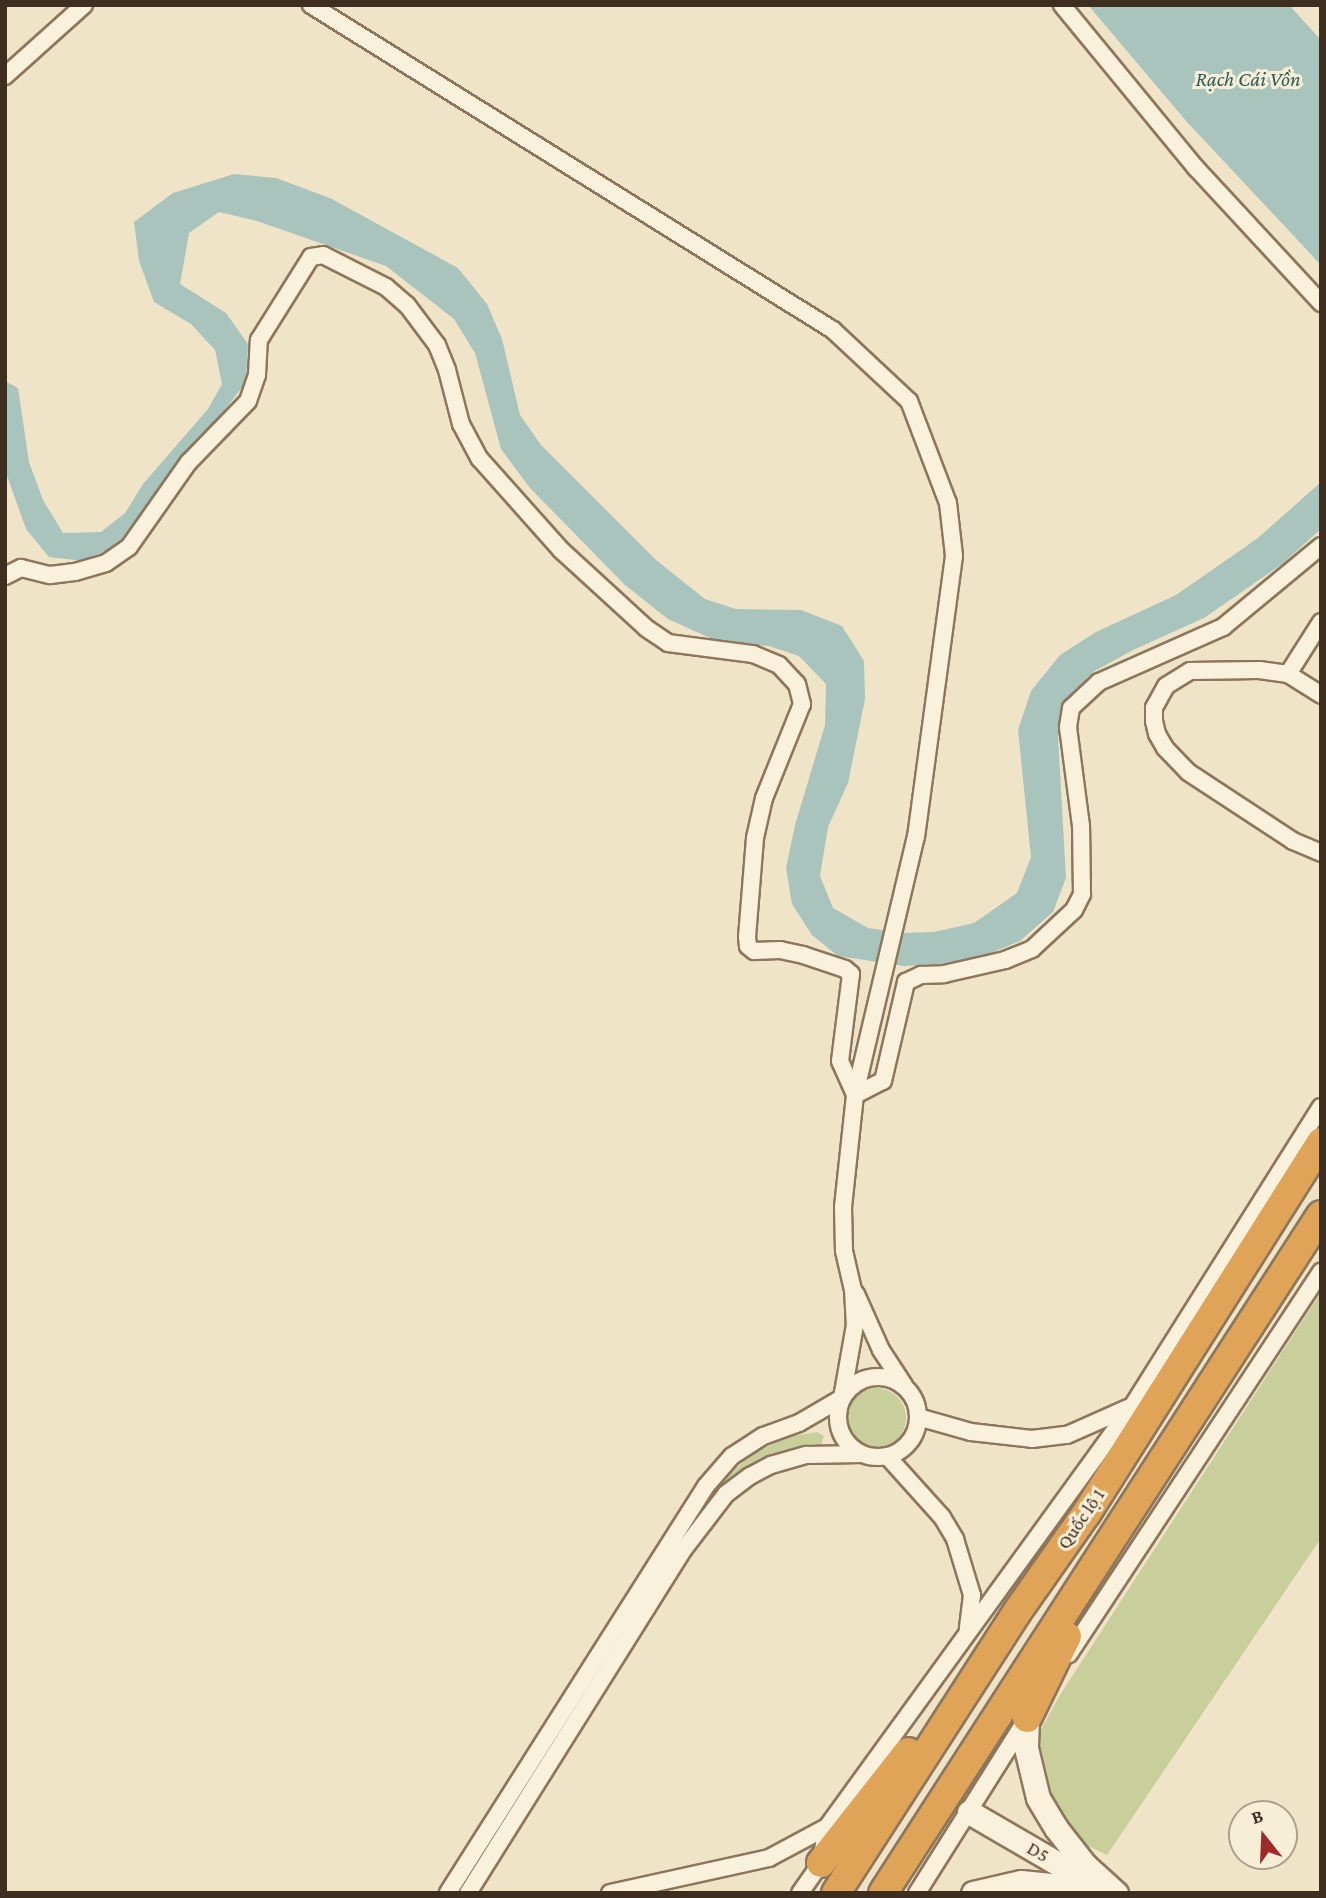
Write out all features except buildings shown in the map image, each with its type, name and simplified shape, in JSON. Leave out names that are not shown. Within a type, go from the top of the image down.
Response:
[{"type":"highway","name":"Quốc lộ 1","points":[[836,1893],[1017,1612],[1086,1514],[1321,1142]]},
{"type":"highway","points":[[1133,1405],[1284,1199]]},
{"type":"highway","name":"Quốc lộ 1","points":[[883,1893],[1321,1215]]},
{"type":"highway","points":[[1027,1718],[1124,1520]]},
{"type":"highway","points":[[821,1863],[1017,1612]]},
{"type":"street","points":[[5,76],[84,5]]},
{"type":"street","points":[[311,5],[833,330],[909,401],[948,503],[954,556],[916,836],[855,1095],[843,1207],[844,1251],[853,1289],[855,1325],[838,1423],[842,1436],[861,1454]]},
{"type":"street","points":[[1062,5],[1196,168],[1321,303]]},
{"type":"street","points":[[5,576],[21,568],[50,575],[75,572],[106,564],[129,547],[188,463],[248,401],[257,375],[259,340],[311,257],[323,255],[386,287],[407,304],[437,345],[447,370],[461,424],[480,459],[561,550],[646,628],[668,643],[753,654],[779,666],[797,684],[802,704],[764,798],[755,838],[747,906],[748,946],[754,951],[780,950],[803,954],[845,969],[851,974],[840,1061],[855,1095]]},
{"type":"street","points":[[855,1095],[883,1081],[906,982],[921,975],[944,974],[1005,960],[1032,949],[1074,910],[1082,894],[1081,826],[1068,727],[1071,708],[1099,682],[1223,627],[1321,545]]},
{"type":"street","points":[[1288,674],[1321,622]]},
{"type":"street","points":[[1321,695],[1288,674],[1259,670],[1190,671],[1166,686],[1154,708],[1157,734],[1165,748],[1188,772],[1293,841],[1321,853]]},
{"type":"street","points":[[610,1893],[769,1858],[827,1827],[1133,1405],[1321,1107]]},
{"type":"street","points":[[917,1893],[1027,1718],[1321,1272]]},
{"type":"street","points":[[468,1893],[684,1549],[726,1494],[750,1476],[771,1465],[807,1455],[887,1456],[909,1442],[918,1417],[909,1392],[881,1350],[853,1289]]},
{"type":"street","points":[[448,1893],[706,1486],[732,1457],[763,1436],[799,1423],[842,1398],[850,1388],[874,1377],[899,1383],[909,1392]]},
{"type":"street","points":[[918,1417],[971,1432],[1032,1438],[1067,1435],[1098,1424],[1133,1405]]},
{"type":"street","points":[[887,1456],[942,1517],[955,1538],[972,1595],[971,1622],[963,1642]]},
{"type":"street","points":[[1027,1718],[1027,1759],[1038,1798],[1056,1828],[1086,1864],[1116,1893]]},
{"type":"street","name":"D5","points":[[969,1812],[1107,1893]]},
{"type":"street","points":[[800,1893],[821,1863],[827,1827]]},
{"type":"street","points":[[973,1893],[1021,1882],[1061,1886],[1086,1893]]},
{"type":"green space","points":[[1321,1292],[1321,1538],[1107,1855],[1084,1844],[1063,1821],[1048,1794],[1038,1761],[1039,1733],[1060,1695]]},
{"type":"green space","points":[[870,1388],[882,1388],[901,1401],[906,1418],[904,1430],[893,1443],[882,1448],[870,1448],[851,1435],[846,1424],[846,1412],[859,1393]]},
{"type":"green space","points":[[817,1432],[824,1436],[821,1445],[754,1465],[737,1476],[701,1514],[716,1488],[748,1457],[786,1437]]},
{"type":"water","name":"Rạch Cái Vồn","points":[[1088,5],[1289,5],[1321,40],[1321,265],[1187,122]]},
{"type":"water","points":[[234,174],[276,178],[330,198],[458,268],[487,304],[502,339],[520,415],[541,445],[656,560],[705,599],[736,609],[801,610],[842,626],[864,661],[865,699],[848,783],[828,827],[820,876],[833,908],[868,928],[901,933],[934,932],[974,923],[1017,893],[1031,857],[1018,730],[1031,691],[1060,655],[1096,632],[1176,595],[1258,538],[1321,482],[1321,529],[1282,564],[1204,618],[1133,650],[1093,672],[1066,700],[1058,737],[1066,878],[1053,912],[1020,941],[970,962],[904,966],[838,956],[812,935],[792,904],[786,868],[795,825],[825,725],[826,684],[799,656],[769,646],[721,643],[668,619],[625,585],[530,488],[501,449],[475,353],[454,319],[386,266],[257,221],[219,212],[189,233],[180,284],[226,313],[248,344],[246,382],[125,542],[84,561],[49,557],[26,529],[5,470],[5,381],[18,388],[29,462],[43,500],[63,533],[101,532],[125,513],[143,484],[208,409],[222,384],[215,350],[191,324],[154,302],[139,261],[134,222],[173,193]]}]
